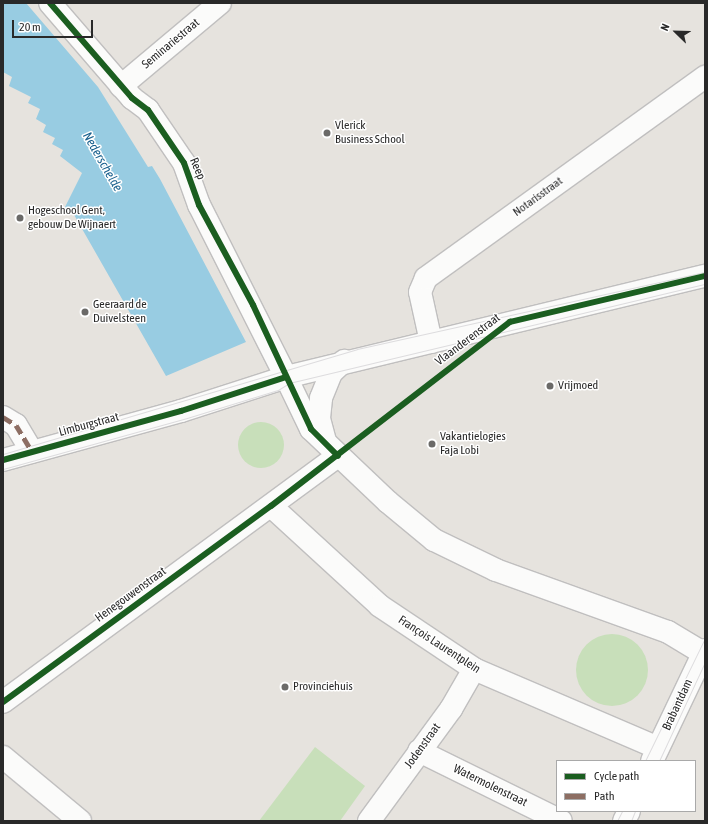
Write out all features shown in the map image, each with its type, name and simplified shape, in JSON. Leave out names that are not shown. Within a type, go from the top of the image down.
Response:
[{"type":"street","name":"Reep","points":[[50,3],[121,86],[148,110],[184,163],[199,205],[279,377],[311,429],[332,448]]},
{"type":"street","name":"Seminariestraat","points":[[121,86],[220,3]]},
{"type":"street","name":"Notarisstraat","points":[[431,342],[420,292],[426,278],[705,77]]},
{"type":"street","name":"Vlaanderenstraat","points":[[279,377],[705,276]]},
{"type":"street","points":[[344,361],[331,373],[321,398],[319,418],[332,448],[434,540],[496,570],[668,632],[704,651]]},
{"type":"street","name":"Limburgstraat","points":[[3,460],[182,411],[279,377]]},
{"type":"street","points":[[3,417],[16,425],[32,452]]},
{"type":"street","name":"Henegouwenstraat","points":[[3,702],[271,506],[332,448]]},
{"type":"street","name":"François Laurentplein","points":[[271,506],[380,606],[474,669],[655,754]]},
{"type":"street","name":"Brabantdam","points":[[655,754],[704,651]]},
{"type":"street","name":"Jodenstraat","points":[[369,821],[451,708],[474,669]]},
{"type":"street","name":"Watermolenstraat","points":[[419,751],[561,821]]},
{"type":"street","points":[[3,757],[80,821]]},
{"type":"street","points":[[624,821],[628,812]]},
{"type":"green space","points":[[266,422],[278,428],[283,436],[283,454],[278,462],[270,467],[256,468],[244,462],[239,454],[238,440],[244,428],[252,423]]},
{"type":"green space","points":[[605,634],[619,634],[626,636],[638,644],[646,656],[648,670],[646,684],[638,696],[626,704],[619,706],[605,706],[598,704],[586,696],[578,684],[576,677],[576,663],[578,656],[586,644],[598,636]]},
{"type":"green space","points":[[315,747],[365,786],[340,821],[259,821]]},
{"type":"water","name":"Nederschelde","points":[[3,3],[26,3],[98,87],[148,167],[152,166],[160,179],[246,342],[166,376],[73,213],[64,209],[82,173],[60,156],[63,150],[52,144],[55,138],[43,132],[46,125],[36,119],[40,109],[28,103],[31,97],[9,86],[12,77],[3,72]]},
{"type":"tram line","points":[[3,454],[357,349],[705,272]]},
{"type":"tram line","points":[[3,469],[187,418],[278,390],[289,383],[705,284]]},
{"type":"tram line","points":[[645,760],[705,638]]},
{"type":"tram line","points":[[659,760],[705,662]]},
{"type":"tram line","points":[[617,821],[622,812]]},
{"type":"tram line","points":[[631,821],[635,812]]},
{"type":"marked path","points":[[3,417],[16,425],[32,452]]},
{"type":"cycle path","points":[[50,3],[132,98],[148,110],[184,163],[199,205],[253,305],[311,429],[338,456]]},
{"type":"cycle path","points":[[3,702],[271,506],[510,322],[705,276]]},
{"type":"cycle path","points":[[3,460],[181,411],[286,377]]},
{"type":"place","name":"Vlerick Business School","points":[[327,133]]},
{"type":"place","name":"Hogeschool Gent, gebouw De Wijnaert","points":[[20,218]]},
{"type":"place","name":"Geeraard de Duivelsteen","points":[[85,312]]},
{"type":"place","name":"Vrijmoed","points":[[550,386]]},
{"type":"place","name":"Vakantielogies Faja Lobi","points":[[432,444]]},
{"type":"place","name":"Provinciehuis","points":[[285,687]]}]
